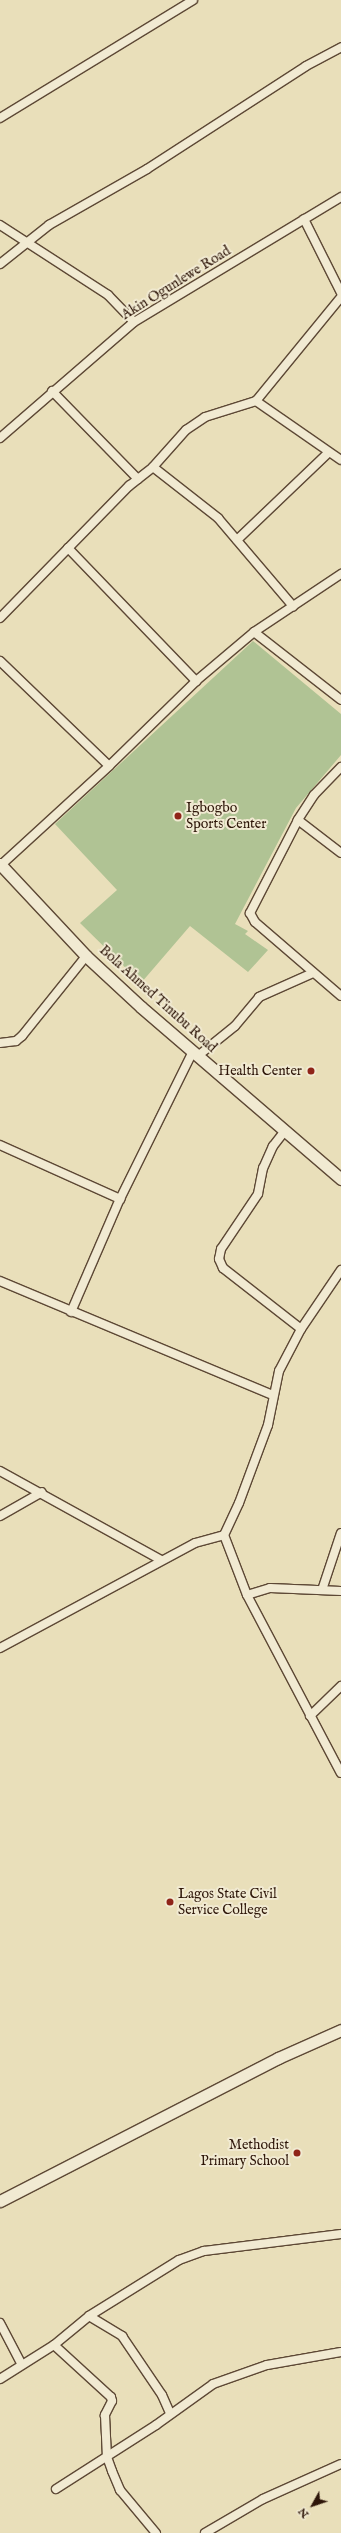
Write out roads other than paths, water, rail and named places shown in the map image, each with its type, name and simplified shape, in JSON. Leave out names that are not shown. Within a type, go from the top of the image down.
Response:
[{"type":"main road","name":"Bola Ahmed Tinubu Road","points":[[0,864],[86,956],[284,1132],[341,1179]]},
{"type":"main road","points":[[0,2201],[264,2065],[341,2030]]},
{"type":"street","points":[[0,118],[193,0]]},
{"type":"street","points":[[0,264],[49,225],[148,169],[306,66],[341,47]]},
{"type":"street","name":"Akin Ogunlewe Road","points":[[0,438],[52,391],[134,322],[341,197]]},
{"type":"street","points":[[304,219],[341,293]]},
{"type":"street","points":[[0,225],[26,244],[108,295],[134,322]]},
{"type":"street","points":[[0,618],[68,548],[138,479],[153,467],[186,430],[205,417],[256,401],[341,297]]},
{"type":"street","points":[[52,391],[138,479]]},
{"type":"street","points":[[256,401],[341,460]]},
{"type":"street","points":[[237,540],[329,452]]},
{"type":"street","points":[[153,467],[218,518],[293,606]]},
{"type":"street","points":[[68,548],[196,681]]},
{"type":"street","points":[[0,864],[110,766],[196,681],[254,632],[341,574]]},
{"type":"street","points":[[254,632],[341,700]]},
{"type":"street","points":[[0,661],[110,766]]},
{"type":"street","points":[[341,767],[314,795],[298,820],[250,914],[251,918],[313,974],[341,996]]},
{"type":"street","points":[[298,820],[341,853]]},
{"type":"street","points":[[0,1043],[16,1042],[22,1036],[86,956]]},
{"type":"street","points":[[71,1312],[120,1199],[196,1053],[234,1026],[259,997],[313,974]]},
{"type":"street","points":[[284,1132],[273,1146],[263,1168],[258,1194],[221,1249],[219,1259],[223,1268],[301,1329]]},
{"type":"street","points":[[0,1145],[120,1199]]},
{"type":"street","points":[[341,1270],[301,1329],[279,1371],[268,1425],[239,1503],[224,1535],[247,1595],[341,1773]]},
{"type":"street","points":[[0,1281],[71,1312],[273,1395]]},
{"type":"street","points":[[0,1471],[42,1492],[161,1560]]},
{"type":"street","points":[[0,1516],[42,1492]]},
{"type":"street","points":[[322,1590],[341,1533]]},
{"type":"street","points":[[0,1648],[161,1560],[196,1543],[224,1535]]},
{"type":"street","points":[[247,1595],[270,1588],[341,1591]]},
{"type":"street","points":[[310,1716],[341,1686]]},
{"type":"street","points":[[0,2379],[54,2345],[89,2316],[179,2260],[204,2251],[341,2234]]},
{"type":"street","points":[[89,2316],[122,2336],[162,2395],[170,2412]]},
{"type":"street","points":[[0,2323],[22,2365]]},
{"type":"street","points":[[54,2345],[111,2397],[112,2401],[105,2414],[107,2457],[120,2490],[156,2533]]},
{"type":"street","points":[[56,2489],[107,2457],[170,2412],[213,2384],[240,2372],[341,2352]]},
{"type":"street","points":[[206,2533],[263,2499],[341,2464]]},
{"type":"place","name":"Igbogbo Sports Center","points":[[178,816]]},
{"type":"place","name":"Health Center","points":[[311,1071]]},
{"type":"place","name":"Lagos State Civil Service College","points":[[170,1902]]},
{"type":"place","name":"Methodist Primary School","points":[[297,2153]]}]
